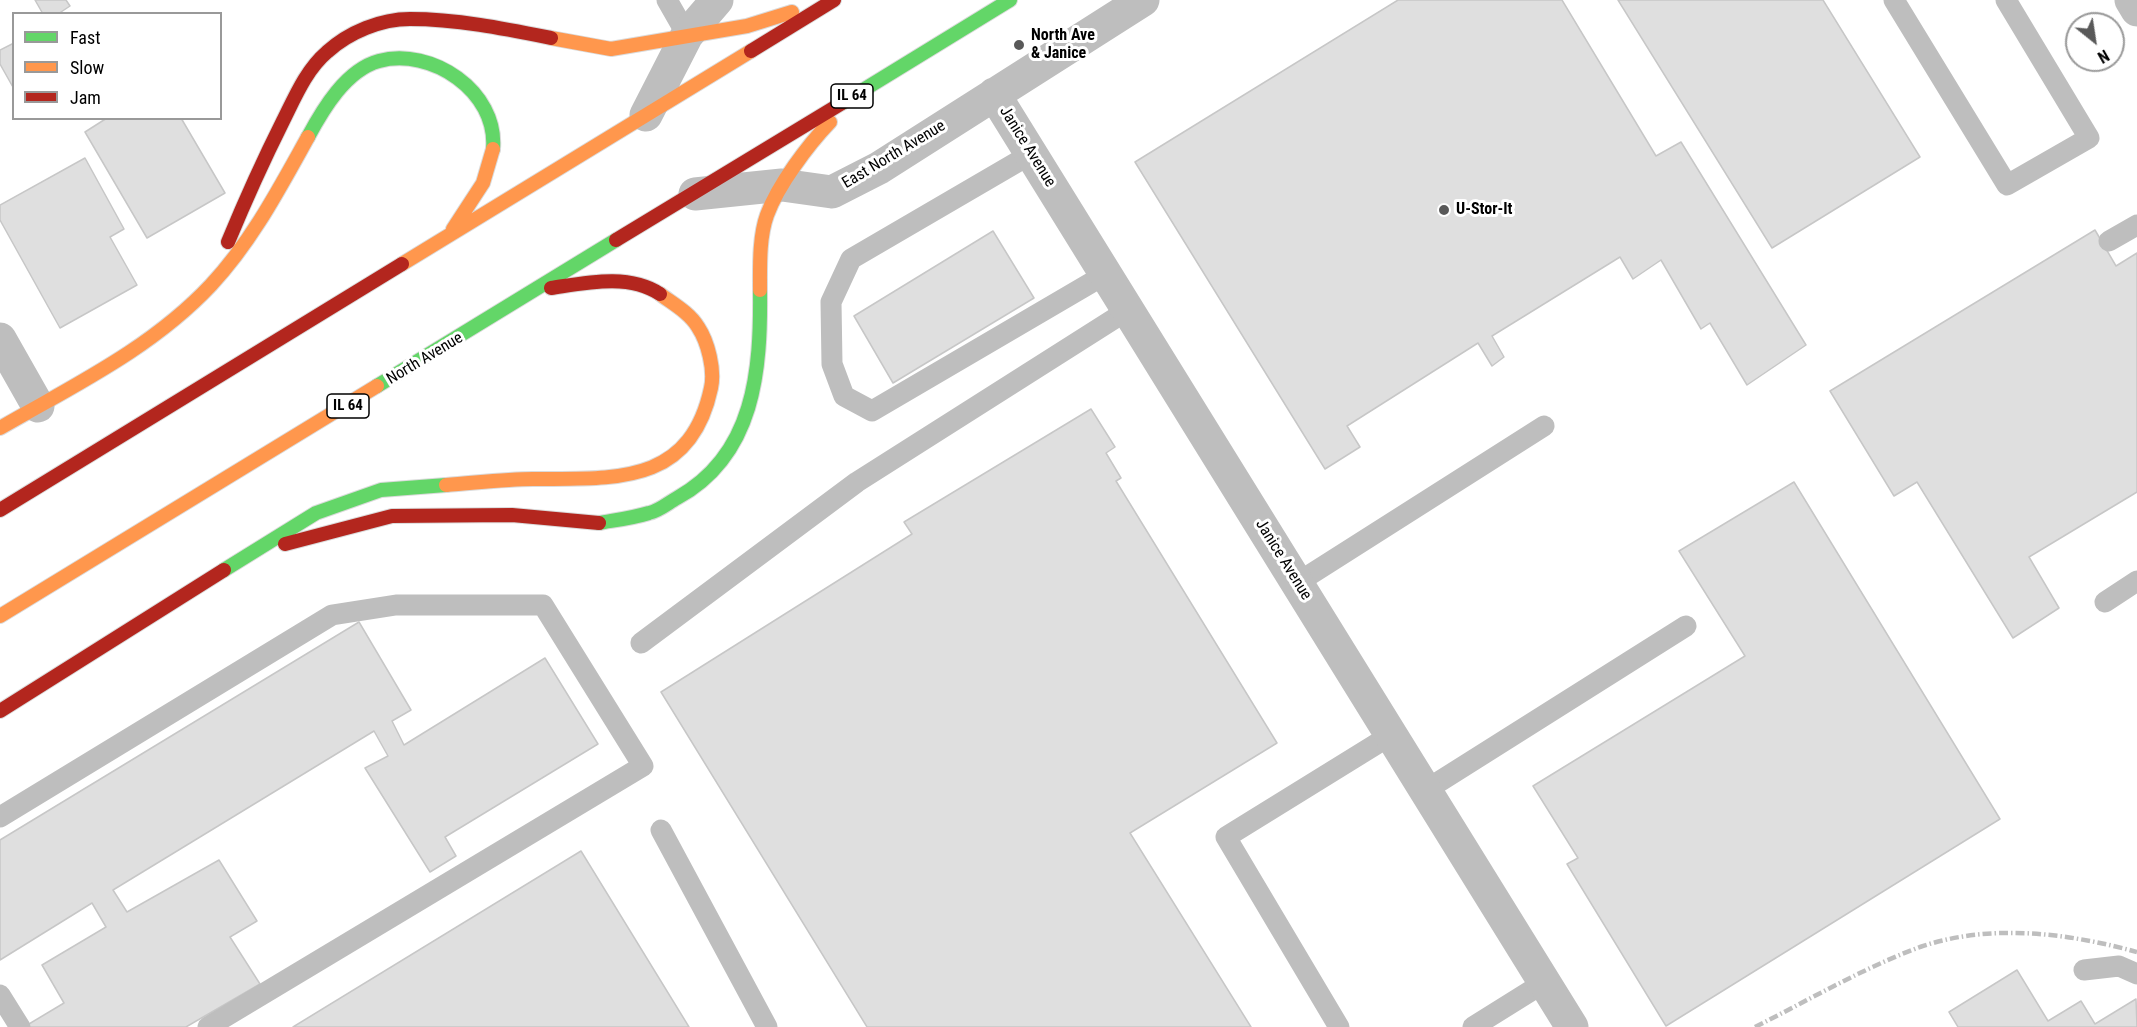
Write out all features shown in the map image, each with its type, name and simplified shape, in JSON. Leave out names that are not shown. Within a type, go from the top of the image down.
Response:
[{"type":"main road","points":[[210,286],[255,177],[305,77],[326,52],[350,35],[380,23],[410,20],[499,28],[610,49],[747,26],[828,0]]},
{"type":"main road","points":[[0,510],[834,0]]},
{"type":"main road","name":"IL 64","points":[[695,194],[1010,0]]},
{"type":"main road","points":[[0,428],[173,321],[210,286],[270,207],[314,122],[341,86],[371,65],[400,57],[429,63],[460,77],[489,115],[494,159],[483,182],[449,236]]},
{"type":"main road","points":[[254,552],[392,516],[512,515],[599,522],[651,513],[690,491],[723,462],[745,424],[761,335],[760,261],[767,215],[805,148],[854,94]]},
{"type":"main road","name":"North Avenue","points":[[0,616],[695,194]]},
{"type":"main road","points":[[0,711],[316,513],[381,489],[530,479],[610,479],[652,468],[677,453],[692,437],[702,417],[713,378],[707,349],[698,326],[677,306],[651,288],[606,280],[537,291]]},
{"type":"street","points":[[646,115],[687,35],[717,0]]},
{"type":"street","name":"East North Avenue","points":[[695,194],[782,186],[832,192],[879,168],[1143,0]]},
{"type":"street","points":[[2131,0],[2137,10]]},
{"type":"street","name":"Janice Avenue","points":[[994,93],[1572,1027]]},
{"type":"street","points":[[0,339],[38,406]]},
{"type":"lane","points":[[667,0],[687,35]]},
{"type":"lane","points":[[1894,0],[2007,185],[2090,138],[2006,0]]},
{"type":"lane","points":[[1031,154],[851,258],[831,302],[832,363],[844,396],[872,411],[1106,274]]},
{"type":"lane","points":[[2109,242],[2137,225]]},
{"type":"lane","points":[[641,643],[857,482],[1128,310]]},
{"type":"lane","points":[[1297,583],[1544,426]]},
{"type":"lane","points":[[2104,602],[2137,581]]},
{"type":"lane","points":[[0,817],[332,615],[396,605],[543,605],[643,766],[208,1027]]},
{"type":"lane","points":[[1426,790],[1686,626]]},
{"type":"lane","points":[[1339,1027],[1226,837],[1391,735]]},
{"type":"lane","points":[[661,830],[767,1027]]},
{"type":"lane","points":[[2084,970],[2119,966],[2137,974]]},
{"type":"lane","points":[[1473,1027],[1545,982]]},
{"type":"lane","points":[[0,995],[20,1027]]},
{"type":"building","points":[[35,0],[66,0],[70,6],[61,12],[42,12]]},
{"type":"building","name":"U-Stor-It","points":[[1398,0],[1562,0],[1656,156],[1681,142],[1806,345],[1747,385],[1710,323],[1701,329],[1661,260],[1633,279],[1620,257],[1492,336],[1504,357],[1492,366],[1478,343],[1347,426],[1360,447],[1325,469],[1135,162]]},
{"type":"building","points":[[1618,0],[1823,0],[1920,157],[1772,248]]},
{"type":"building","points":[[12,44],[12,85],[0,64],[0,50]]},
{"type":"building","points":[[104,120],[182,120],[225,193],[147,238],[85,132]]},
{"type":"building","points":[[85,158],[124,229],[110,237],[137,285],[60,328],[0,220],[0,205]]},
{"type":"building","points":[[2095,230],[2116,266],[2137,253],[2137,492],[2029,557],[2059,608],[2013,638],[1917,482],[1894,496],[1830,391]]},
{"type":"building","points":[[993,231],[1034,298],[893,383],[854,316]]},
{"type":"building","points":[[1091,409],[1115,447],[1106,453],[1121,478],[1116,481],[1277,743],[1130,833],[1251,1027],[867,1027],[661,692],[912,534],[904,522]]},
{"type":"building","points":[[1794,482],[2000,819],[1666,1026],[1567,864],[1578,858],[1533,786],[1745,656],[1679,551]]},
{"type":"building","points":[[359,622],[411,710],[392,721],[404,745],[545,658],[598,744],[445,837],[456,856],[430,872],[365,768],[388,756],[374,731],[113,890],[127,912],[219,860],[257,921],[230,937],[260,984],[186,1027],[24,1027],[64,1003],[42,965],[106,927],[92,903],[0,960],[0,840]]},
{"type":"building","points":[[581,851],[689,1027],[293,1027]]},
{"type":"building","points":[[2017,970],[2048,1021],[2081,1001],[2095,1024],[2136,999],[2137,1027],[1958,1027],[1949,1012]]},
{"type":"railway","points":[[1755,1027],[1878,965],[1920,947],[1947,940],[1974,935],[2029,933],[2084,940],[2137,952]]},
{"type":"traffic: fast","points":[[842,103],[1010,0]]},
{"type":"traffic: fast","points":[[308,137],[328,103],[356,73],[379,61],[399,58],[439,67],[457,78],[473,92],[485,109],[492,128],[493,149]]},
{"type":"traffic: fast","points":[[377,386],[616,240]]},
{"type":"traffic: fast","points":[[599,523],[660,509],[703,480],[723,459],[738,434],[755,380],[760,290]]},
{"type":"traffic: fast","points":[[224,570],[316,513],[381,490],[446,485]]},
{"type":"traffic: slow","points":[[551,38],[611,49],[747,26],[792,12]]},
{"type":"traffic: slow","points":[[402,264],[751,51]]},
{"type":"traffic: slow","points":[[760,290],[761,242],[767,215],[778,191],[794,166],[830,122]]},
{"type":"traffic: slow","points":[[0,428],[138,347],[188,308],[211,285],[239,251],[264,214],[308,137]]},
{"type":"traffic: slow","points":[[453,229],[483,183],[493,149]]},
{"type":"traffic: slow","points":[[446,485],[618,476],[644,470],[666,460],[685,444],[701,420],[711,388],[710,356],[702,333],[695,322],[660,294]]},
{"type":"traffic: slow","points":[[0,616],[377,386]]},
{"type":"traffic: jam","points":[[751,51],[834,0]]},
{"type":"traffic: jam","points":[[228,242],[261,166],[302,84],[320,59],[345,38],[377,24],[410,19],[463,23],[551,38]]},
{"type":"traffic: jam","points":[[616,240],[842,103]]},
{"type":"traffic: jam","points":[[0,510],[402,264]]},
{"type":"traffic: jam","points":[[551,288],[607,281],[635,284],[660,294]]},
{"type":"traffic: jam","points":[[285,544],[392,516],[512,515],[599,523]]},
{"type":"traffic: jam","points":[[0,711],[224,570]]},
{"type":"place","name":"North Ave & Janice","points":[[1019,45]]},
{"type":"place","name":"U-Stor-It","points":[[1444,210]]}]
